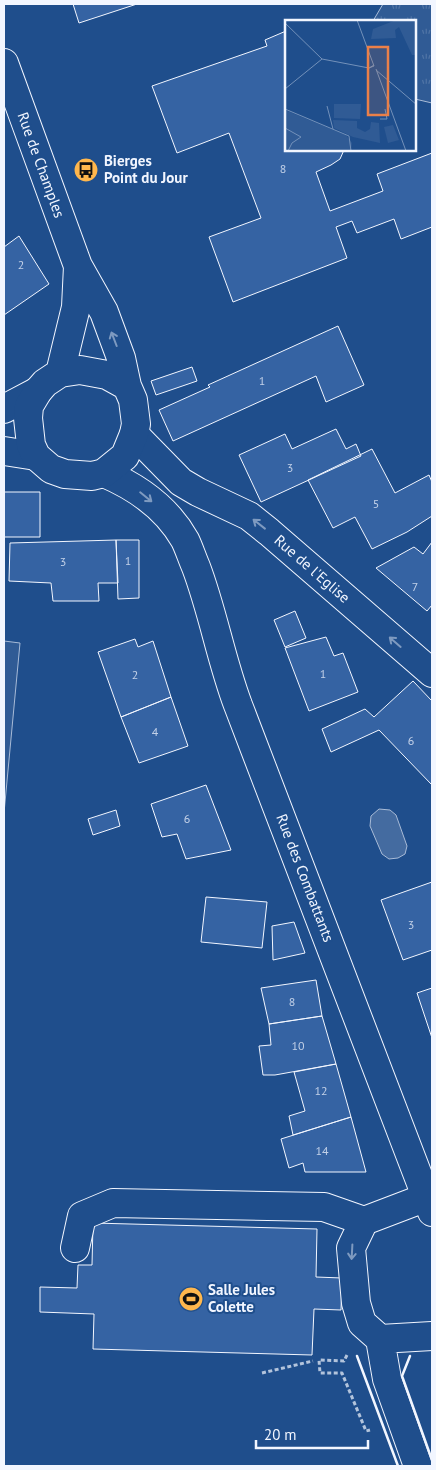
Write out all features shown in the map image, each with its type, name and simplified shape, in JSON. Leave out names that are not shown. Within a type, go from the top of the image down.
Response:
[{"type":"street","name":"Rue de Champles","points":[[4,63],[78,266],[104,312],[121,358],[127,386]]},
{"type":"street","name":"Rue de Champles","points":[[60,373],[76,307],[78,266]]},
{"type":"street","points":[[80,370],[107,375],[127,386],[133,400],[136,424],[134,434],[125,456],[104,473],[92,476],[65,474],[51,470],[36,456],[31,445],[28,418],[29,406],[45,383],[60,373],[80,370]]},
{"type":"street","points":[[4,409],[38,391]]},
{"type":"street","points":[[134,434],[181,482]]},
{"type":"street","points":[[4,451],[36,456]]},
{"type":"street","name":"Rue des Combattants","points":[[104,473],[140,491],[161,509],[186,542],[203,586],[228,679],[429,1204]]},
{"type":"street","name":"Rue des Combattants","points":[[181,482],[186,542]]},
{"type":"street","name":"Rue de l'Eglise","points":[[181,482],[249,516],[432,673]]},
{"type":"street","points":[[75,1248],[82,1216],[113,1203],[324,1207],[364,1221],[429,1204]]},
{"type":"street","points":[[364,1221],[351,1248],[356,1303],[371,1331],[418,1466]]},
{"type":"street","points":[[371,1331],[432,1336]]},
{"type":"path","points":[[371,1331],[344,1361],[319,1360],[320,1373],[342,1373],[366,1431],[376,1428]]},
{"type":"path","points":[[262,1373],[313,1361]]},
{"type":"green space","points":[[383,4],[432,4],[432,103],[416,99],[416,20],[374,20]]},
{"type":"green space","points":[[4,641],[20,643],[4,813]]},
{"type":"shaded area","points":[[379,809],[390,810],[396,815],[407,846],[405,854],[398,858],[389,859],[382,854],[370,826],[371,816]]},
{"type":"building","points":[[73,4],[137,4],[79,23]]},
{"type":"building","points":[[285,31],[285,151],[344,151],[340,159],[316,172],[330,211],[383,191],[377,174],[432,153],[432,227],[401,239],[394,219],[357,233],[352,221],[336,227],[347,258],[233,302],[209,237],[261,218],[229,133],[177,153],[152,86],[267,46],[265,40]]},
{"type":"building","points":[[19,236],[49,284],[4,315],[4,247]]},
{"type":"building","points":[[338,326],[364,385],[326,402],[316,376],[173,441],[159,410],[210,387],[208,385]]},
{"type":"building","points":[[192,367],[197,381],[156,395],[151,381]]},
{"type":"building","points":[[336,429],[346,449],[356,444],[361,456],[261,502],[239,455],[285,434],[292,449]]},
{"type":"building","points":[[372,449],[395,493],[429,475],[432,482],[432,516],[407,532],[372,549],[355,517],[333,528],[308,480]]},
{"type":"building","points":[[4,492],[40,492],[40,537],[4,537]]},
{"type":"building","points":[[116,540],[118,583],[98,583],[99,601],[53,601],[51,583],[9,581],[10,543]]},
{"type":"building","points":[[116,540],[139,540],[139,598],[118,599]]},
{"type":"building","points":[[432,542],[432,605],[427,611],[376,568],[414,547],[423,554]]},
{"type":"building","points":[[295,611],[306,638],[285,647],[274,620]]},
{"type":"building","points":[[326,637],[334,656],[343,653],[358,692],[309,711],[285,648]]},
{"type":"building","points":[[135,639],[138,647],[153,641],[171,697],[121,717],[98,652]]},
{"type":"building","points":[[413,681],[432,701],[432,785],[379,730],[331,752],[322,729],[365,709],[374,717]]},
{"type":"building","points":[[171,697],[188,746],[139,763],[121,717]]},
{"type":"building","points":[[206,785],[231,850],[186,859],[177,834],[162,837],[151,804]]},
{"type":"building","points":[[116,810],[120,826],[93,835],[88,819]]},
{"type":"building","points":[[432,882],[432,950],[403,960],[381,900]]},
{"type":"building","points":[[206,897],[267,902],[262,948],[201,942]]},
{"type":"building","points":[[294,922],[305,953],[273,960],[272,926]]},
{"type":"building","points":[[316,980],[322,1016],[269,1024],[261,988]]},
{"type":"building","points":[[432,988],[432,1038],[417,993]]},
{"type":"building","points":[[322,1016],[336,1064],[275,1075],[263,1075],[259,1046],[271,1045],[269,1024]]},
{"type":"building","points":[[336,1064],[351,1117],[293,1135],[289,1116],[305,1111],[294,1072]]},
{"type":"building","points":[[351,1117],[366,1172],[305,1172],[303,1163],[289,1168],[281,1139]]},
{"type":"building","name":"Salle Jules Colette","points":[[93,1223],[317,1229],[316,1277],[342,1278],[341,1310],[314,1309],[312,1355],[93,1349],[94,1314],[40,1312],[40,1287],[77,1288],[78,1265],[92,1265]]},
{"type":"wall","points":[[357,1356],[398,1466]]},
{"type":"wall","points":[[410,1356],[402,1376],[432,1460]]},
{"type":"place","name":"Bierges Point du Jour","points":[[86,170]]},
{"type":"place","name":"Salle Jules Colette","points":[[191,1299]]}]
